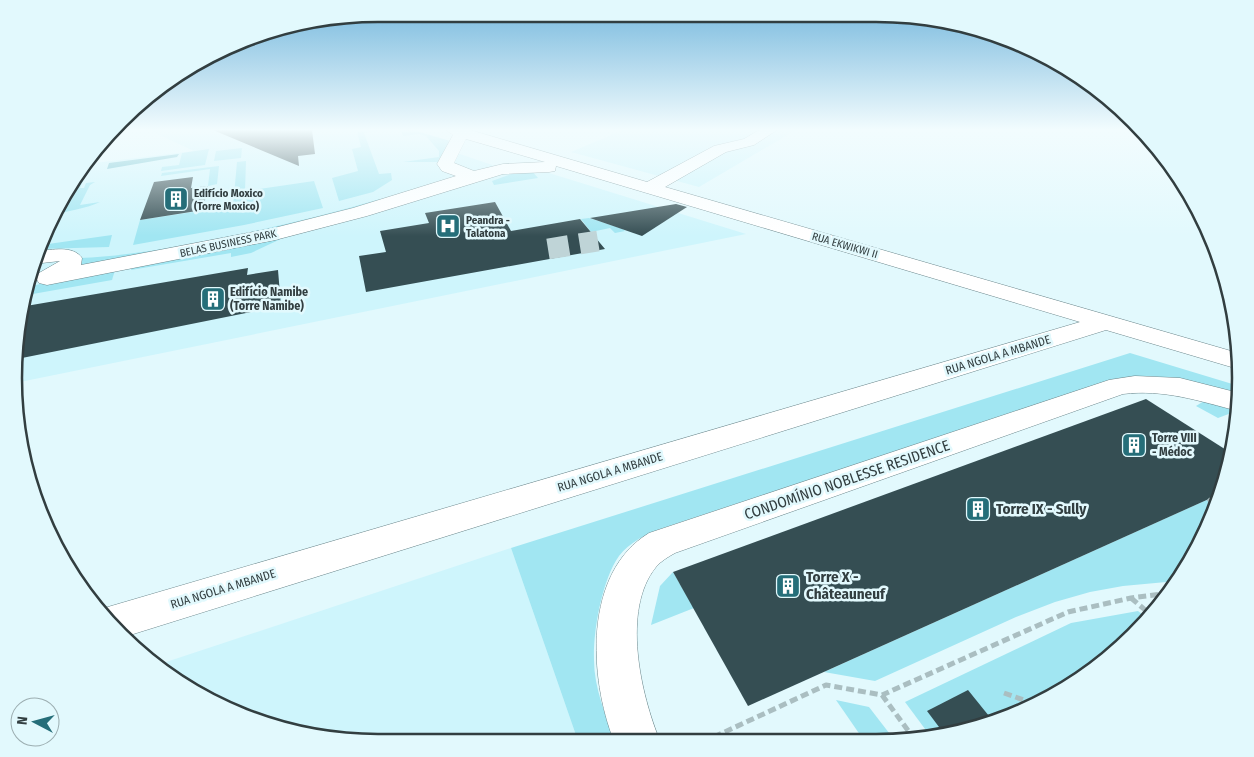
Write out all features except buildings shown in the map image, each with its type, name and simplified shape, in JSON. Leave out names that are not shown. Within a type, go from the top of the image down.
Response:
[{"type":"street","name":"BELAS BUSINESS PARK","points":[[44,257],[114,253],[215,237],[401,194],[448,167],[459,165]]},
{"type":"street","name":"BELAS BUSINESS PARK","points":[[38,280],[250,240],[360,212],[469,165]]},
{"type":"street","name":"BELAS BUSINESS PARK","points":[[497,165],[579,167]]},
{"type":"street","name":"RUA EKWIKWI II","points":[[573,165],[1231,359]]},
{"type":"street","points":[[649,188],[690,165]]},
{"type":"street","name":"BELAS BUSINESS PARK","points":[[38,280],[70,266],[71,258],[61,255]]},
{"type":"street","name":"RUA NGOLA A MBANDE","points":[[118,621],[1107,322]]},
{"type":"street","name":"CONDOMÍNIO NOBLESSE RESIDENCE","points":[[634,734],[623,704],[617,651],[622,606],[630,575],[644,556],[662,543],[1119,386],[1142,382],[1168,384],[1231,400]]},
{"type":"path","points":[[720,734],[826,685],[882,695],[1068,612],[1131,598],[1158,594]]},
{"type":"path","points":[[1131,598],[1145,610]]},
{"type":"path","points":[[1004,693],[1026,701]]},
{"type":"path","points":[[882,695],[910,733]]},
{"type":"shaded area","points":[[94,165],[493,165],[516,173],[549,173],[746,234],[22,382],[23,355],[29,309],[41,264],[70,200]]},
{"type":"shaded area","points":[[108,165],[128,165],[107,169]]},
{"type":"shaded area","points":[[176,165],[203,165],[161,171],[162,167]]},
{"type":"shaded area","points":[[237,165],[246,165],[245,191],[314,181],[323,208],[244,225],[133,245],[140,220],[233,206]]},
{"type":"shaded area","points":[[356,165],[376,165],[379,174],[391,173],[392,180],[373,192],[339,201],[332,178],[358,171]]},
{"type":"shaded area","points":[[620,165],[736,165],[699,187]]},
{"type":"shaded area","points":[[219,166],[217,184],[208,186],[210,169],[161,176],[162,173]]},
{"type":"shaded area","points":[[523,170],[532,171],[538,178],[494,185],[492,181]]},
{"type":"shaded area","points":[[82,181],[80,188],[84,188],[86,183],[95,182],[90,185],[80,205],[100,202],[63,213]]},
{"type":"shaded area","points":[[380,199],[384,202],[318,220],[79,266],[79,258],[186,245],[308,219]]},
{"type":"shaded area","points":[[589,218],[625,231],[615,233],[610,228],[591,232],[581,219]]},
{"type":"shaded area","points":[[112,235],[109,247],[47,249],[49,244]]},
{"type":"shaded area","points":[[285,237],[251,253],[231,257],[231,253],[131,270],[132,266]]},
{"type":"shaded area","points":[[115,270],[112,280],[33,294],[35,285],[62,278]]},
{"type":"shaded area","points":[[1130,353],[1232,384],[1231,394],[1178,379],[1163,377],[1147,376],[1114,379],[643,536],[623,551],[613,566],[603,592],[597,621],[594,648],[596,681],[612,734],[576,734],[511,548]]},
{"type":"shaded area","points":[[1204,401],[1230,408],[1229,414],[1218,418],[1196,406]]},
{"type":"shaded area","points":[[1211,498],[1195,536],[1168,582],[1123,586],[1090,592],[1055,602],[1016,617],[875,681],[824,672]]},
{"type":"shaded area","points":[[511,548],[576,734],[355,734],[309,728],[264,716],[221,698],[200,687],[164,663]]},
{"type":"shaded area","points":[[673,572],[694,608],[651,625],[660,586]]},
{"type":"shaded area","points":[[1138,611],[1142,614],[1110,646],[1073,675],[1033,698],[990,716],[945,728],[926,730],[905,702],[1071,623]]},
{"type":"shaded area","points":[[836,700],[869,707],[890,734],[859,734]]},
{"type":"tunnel","points":[[548,249],[598,241]]},
{"type":"place","name":"Edifício Moxico (Torre Moxico)","points":[[176,199]]},
{"type":"place","name":"Peandra - Talatona","points":[[448,226]]},
{"type":"place","name":"Edifício Namibe (Torre Namibe)","points":[[213,299]]},
{"type":"place","name":"Torre VIII - Médoc","points":[[1134,445]]},
{"type":"place","name":"Torre IX - Sully","points":[[978,509]]},
{"type":"place","name":"Torre X - Châteauneuf","points":[[788,586]]}]
